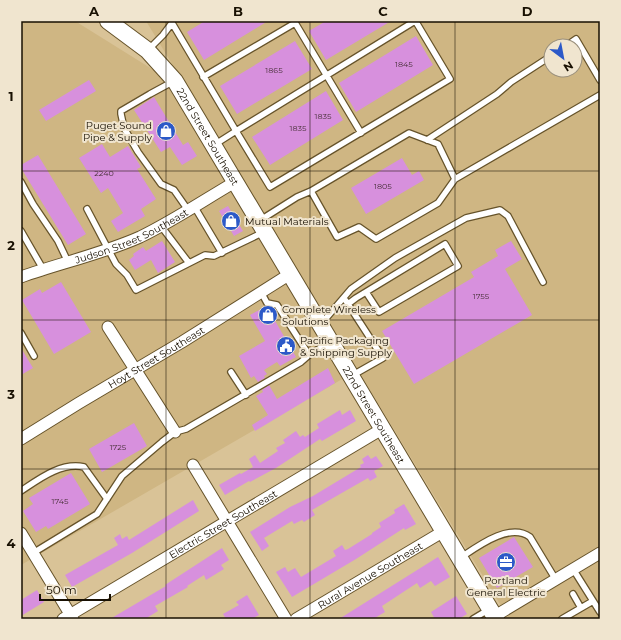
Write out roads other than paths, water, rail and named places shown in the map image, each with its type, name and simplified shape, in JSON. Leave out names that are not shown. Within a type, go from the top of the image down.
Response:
[{"type":"street","name":"22nd Street Southeast","points":[[108,21],[147,50],[175,81],[494,615]]},
{"type":"street","name":"Judson Street Southeast","points":[[21,277],[108,249],[139,237],[161,226],[235,182]]},
{"type":"street","name":"Hoyt Street Southeast","points":[[21,439],[182,342],[290,274]]},
{"type":"street","points":[[108,327],[134,370],[175,432]]},
{"type":"street","name":"Electric Street Southeast","points":[[69,617],[382,429]]},
{"type":"street","points":[[193,466],[286,619]]},
{"type":"street","name":"Rural Avenue Southeast","points":[[296,619],[444,531]]},
{"type":"street","points":[[21,533],[69,617]]},
{"type":"street","points":[[494,615],[600,553]]},
{"type":"lane","points":[[147,50],[163,35],[173,22],[203,76],[236,131],[270,187],[450,79],[415,21],[326,75],[236,131],[213,145]]},
{"type":"lane","points":[[203,76],[294,22],[361,133]]},
{"type":"lane","points":[[583,51],[600,80]]},
{"type":"lane","points":[[427,140],[497,94],[511,82],[543,61]]},
{"type":"lane","points":[[175,81],[122,111],[121,114],[124,128],[138,152],[161,184],[174,190],[191,208],[222,252]]},
{"type":"lane","points":[[311,191],[337,237],[359,227],[376,239],[438,203],[455,179],[600,95]]},
{"type":"lane","points":[[87,209],[116,264],[127,274],[136,290],[205,255],[214,256],[222,252],[262,227],[297,198],[409,133],[438,144],[455,179]]},
{"type":"lane","points":[[21,182],[33,204],[58,240],[68,262]]},
{"type":"lane","points":[[320,325],[351,289],[395,258],[466,218],[500,210],[508,216],[543,282]]},
{"type":"lane","points":[[161,226],[189,263]]},
{"type":"lane","points":[[21,231],[43,269]]},
{"type":"lane","points":[[348,304],[366,292],[445,244],[458,266],[379,312],[366,292]]},
{"type":"lane","points":[[261,292],[267,303],[277,305],[309,355]]},
{"type":"lane","points":[[344,298],[383,358],[351,376]]},
{"type":"lane","points":[[21,333],[34,356]]},
{"type":"lane","points":[[33,553],[97,514],[122,476],[175,432],[186,429],[246,395],[331,342]]},
{"type":"lane","points":[[231,372],[246,395]]},
{"type":"lane","points":[[21,491],[54,472],[67,466],[76,465],[84,467],[107,499]]},
{"type":"lane","points":[[460,558],[501,534],[518,532],[525,533],[530,537],[556,580]]},
{"type":"lane","points":[[573,569],[600,612]]},
{"type":"lane","points":[[573,594],[581,608]]},
{"type":"lane","points":[[562,619],[593,601]]},
{"type":"lane","points":[[473,619],[494,615]]},
{"type":"place","name":"Puget Sound Pipe & Supply","points":[[166,131]]},
{"type":"place","name":"Mutual Materials","points":[[231,221]]},
{"type":"place","name":"Complete Wireless Solutions","points":[[268,315]]},
{"type":"place","name":"Pacific Packaging & Shipping Supply","points":[[286,346]]},
{"type":"place","name":"Portland General Electric","points":[[506,562]]}]
